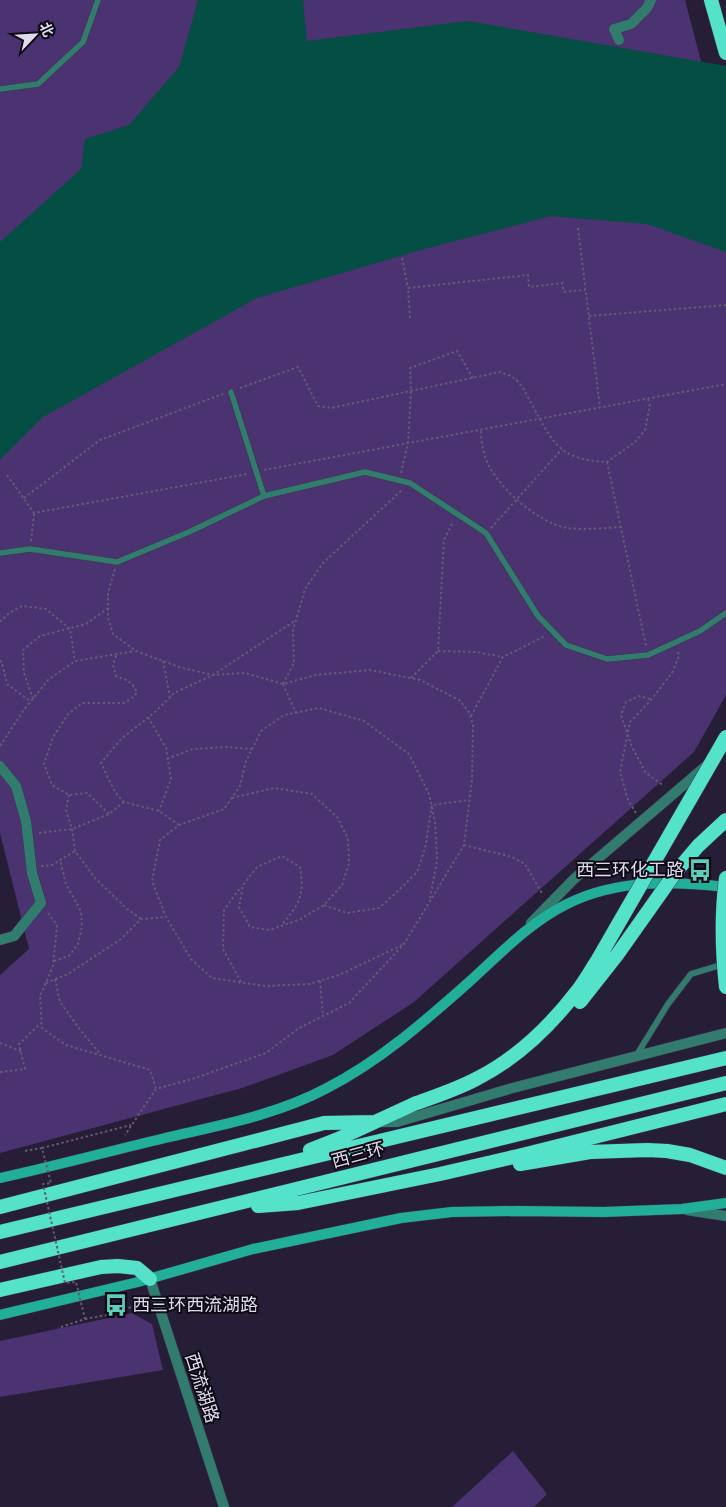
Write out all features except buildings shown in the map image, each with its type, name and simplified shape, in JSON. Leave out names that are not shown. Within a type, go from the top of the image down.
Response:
[{"type":"highway","points":[[711,0],[726,53]]},
{"type":"highway","points":[[716,20],[726,38]]},
{"type":"highway","points":[[446,1093],[479,1078],[520,1050],[545,1028],[579,989],[628,908],[726,737]]},
{"type":"highway","points":[[265,1168],[338,1140],[414,1104],[497,1073],[520,1058],[554,1030],[573,1010],[617,955],[675,873],[698,846],[726,820]]},
{"type":"highway","points":[[726,878],[722,951],[726,987]]},
{"type":"highway","name":"西三环","points":[[0,1232],[726,1058]]},
{"type":"highway","name":"西三环","points":[[0,1262],[726,1083]]},
{"type":"highway","points":[[220,1208],[298,1203],[440,1174],[726,1104]]},
{"type":"highway","points":[[0,1207],[324,1123],[374,1122]]},
{"type":"highway","points":[[440,1174],[492,1169],[590,1152],[647,1150],[690,1155],[726,1168]]},
{"type":"highway","points":[[0,1290],[101,1267],[137,1268],[150,1279]]},
{"type":"main road","points":[[0,1178],[242,1120],[295,1104],[328,1088],[370,1063],[407,1036],[511,944],[541,920],[568,904],[622,886],[647,883],[673,882],[726,887]]},
{"type":"main road","points":[[0,1315],[150,1279],[253,1249],[400,1218],[452,1212],[604,1212],[682,1209],[726,1203]]},
{"type":"street","points":[[619,40],[614,29],[631,24],[647,8],[651,0]]},
{"type":"street","points":[[511,944],[574,879],[726,749]]},
{"type":"street","points":[[0,766],[16,786],[26,821],[32,867],[41,903],[14,936],[0,940]]},
{"type":"street","points":[[374,1122],[397,1122],[509,1089],[726,1033]]},
{"type":"street","points":[[682,1209],[726,1216]]},
{"type":"street","name":"西流湖路","points":[[150,1279],[224,1507]]},
{"type":"lane","points":[[0,89],[38,84],[84,42],[98,0]]},
{"type":"lane","points":[[231,392],[264,496]]},
{"type":"lane","points":[[0,553],[30,549],[117,562],[189,532],[264,496],[365,472],[410,483],[486,533],[538,616],[566,645],[606,659],[648,655],[700,631],[726,613]]},
{"type":"lane","points":[[635,1057],[668,1004],[691,974],[726,963]]},
{"type":"path","points":[[578,228],[600,408]]},
{"type":"path","points":[[402,258],[408,288],[410,318]]},
{"type":"path","points":[[408,288],[528,275],[529,287],[562,283],[564,292],[586,290]]},
{"type":"path","points":[[589,316],[726,305]]},
{"type":"path","points":[[399,480],[408,444],[411,391],[410,368],[457,351],[473,378]]},
{"type":"path","points":[[24,498],[100,440],[298,367],[318,406],[331,408],[500,372],[514,378],[526,393],[549,435],[562,449],[579,459],[607,462],[635,442],[645,430],[650,406],[648,399]]},
{"type":"path","points":[[34,513],[726,384]]},
{"type":"path","points":[[482,430],[481,441],[489,467],[517,499],[538,516],[567,528],[621,527]]},
{"type":"path","points":[[486,533],[562,449]]},
{"type":"path","points":[[607,462],[648,655]]},
{"type":"path","points":[[8,475],[34,513],[30,549]]},
{"type":"path","points":[[282,684],[294,663],[293,630],[305,589],[323,562],[410,483]]},
{"type":"path","points":[[411,678],[438,651],[444,540],[457,514]]},
{"type":"path","points":[[115,1150],[156,1089],[195,1078],[266,1053],[299,1028],[349,1003],[404,944],[464,846],[472,780],[473,725],[469,712],[459,700],[420,680],[411,678],[370,670],[316,675],[282,684],[245,673],[213,675],[182,668],[136,651],[113,634],[108,618],[108,592],[117,562]]},
{"type":"path","points":[[0,622],[22,606],[46,610],[70,629],[75,661]]},
{"type":"path","points":[[33,699],[24,673],[23,650],[40,636],[86,624],[108,608]]},
{"type":"path","points":[[178,825],[159,811],[124,802],[115,792],[101,763],[122,738],[174,693],[213,675],[296,620]]},
{"type":"path","points":[[471,716],[503,657],[553,632]]},
{"type":"path","points":[[641,822],[628,800],[620,772],[630,722],[651,700],[672,673],[679,656],[677,642]]},
{"type":"path","points":[[0,746],[22,710],[48,680],[75,661],[136,651]]},
{"type":"path","points":[[438,651],[476,652],[503,657]]},
{"type":"path","points":[[109,814],[86,793],[69,795],[52,785],[44,764],[53,737],[68,714],[82,704],[124,703],[137,693],[134,686],[116,676],[114,665],[117,653]]},
{"type":"path","points":[[0,660],[7,684],[30,701]]},
{"type":"path","points":[[163,661],[170,697]]},
{"type":"path","points":[[282,684],[296,713]]},
{"type":"path","points":[[651,700],[639,696],[626,702],[621,715],[632,747],[646,772],[674,794]]},
{"type":"path","points":[[404,944],[339,975],[309,984],[265,986],[212,978],[191,959],[166,917],[152,880],[160,840],[178,825],[224,809],[240,786],[246,761],[261,731],[284,715],[319,708],[364,721],[409,754],[429,794],[435,822],[437,860],[429,902]]},
{"type":"path","points":[[148,717],[166,748],[171,779],[159,811]]},
{"type":"path","points":[[167,758],[193,749],[227,747],[252,749]]},
{"type":"path","points":[[232,798],[274,788],[312,794],[338,818],[348,839],[349,863],[342,885],[324,905],[299,920],[269,930],[250,927],[239,907],[243,885]]},
{"type":"path","points":[[69,795],[66,810],[76,851],[95,878],[140,919]]},
{"type":"path","points":[[432,805],[469,800]]},
{"type":"path","points":[[28,834],[72,829],[109,814],[124,802]]},
{"type":"path","points":[[324,905],[347,913],[379,908],[395,894],[417,872],[425,849],[432,805]]},
{"type":"path","points":[[464,846],[512,858],[525,864],[549,905]]},
{"type":"path","points":[[32,867],[52,865],[76,851]]},
{"type":"path","points":[[241,982],[223,949],[224,910],[257,867],[282,856],[300,867],[303,885],[299,901],[281,926]]},
{"type":"path","points":[[54,961],[69,956],[78,944],[82,927],[81,911],[66,884],[60,860]]},
{"type":"path","points":[[41,903],[57,925],[53,966],[40,996],[42,1028],[66,1045],[150,1070],[156,1089]]},
{"type":"path","points":[[46,983],[68,974],[121,939],[140,919],[166,917]]},
{"type":"path","points":[[55,979],[60,1002],[102,1056]]},
{"type":"path","points":[[320,981],[323,1016]]},
{"type":"path","points":[[0,1072],[25,1069],[19,1044],[41,1023]]},
{"type":"path","points":[[0,1044],[21,1051]]},
{"type":"path","points":[[25,1151],[132,1124]]},
{"type":"path","points":[[42,1148],[51,1183],[43,1184],[65,1283],[76,1282],[85,1319]]},
{"type":"path","points":[[58,1328],[85,1319],[112,1314],[134,1306],[162,1318]]},
{"type":"shaded area","points":[[0,0],[685,0],[726,157],[726,695],[694,752],[414,1002],[333,1055],[242,1088],[0,1153],[0,975],[29,949],[0,833]]},
{"type":"shaded area","points":[[198,0],[303,0],[307,41],[468,21],[726,66],[726,252],[647,224],[551,216],[424,249],[257,298],[43,417],[0,460],[0,242],[81,169],[85,139],[129,125],[179,67]]},
{"type":"shaded area","points":[[132,1313],[152,1324],[163,1370],[0,1397],[0,1341]]},
{"type":"shaded area","points":[[513,1451],[547,1494],[534,1507],[452,1507]]},
{"type":"place","name":"西三环化工路","points":[[700,870]]},
{"type":"place","name":"西三环西流湖路","points":[[116,1305]]}]
